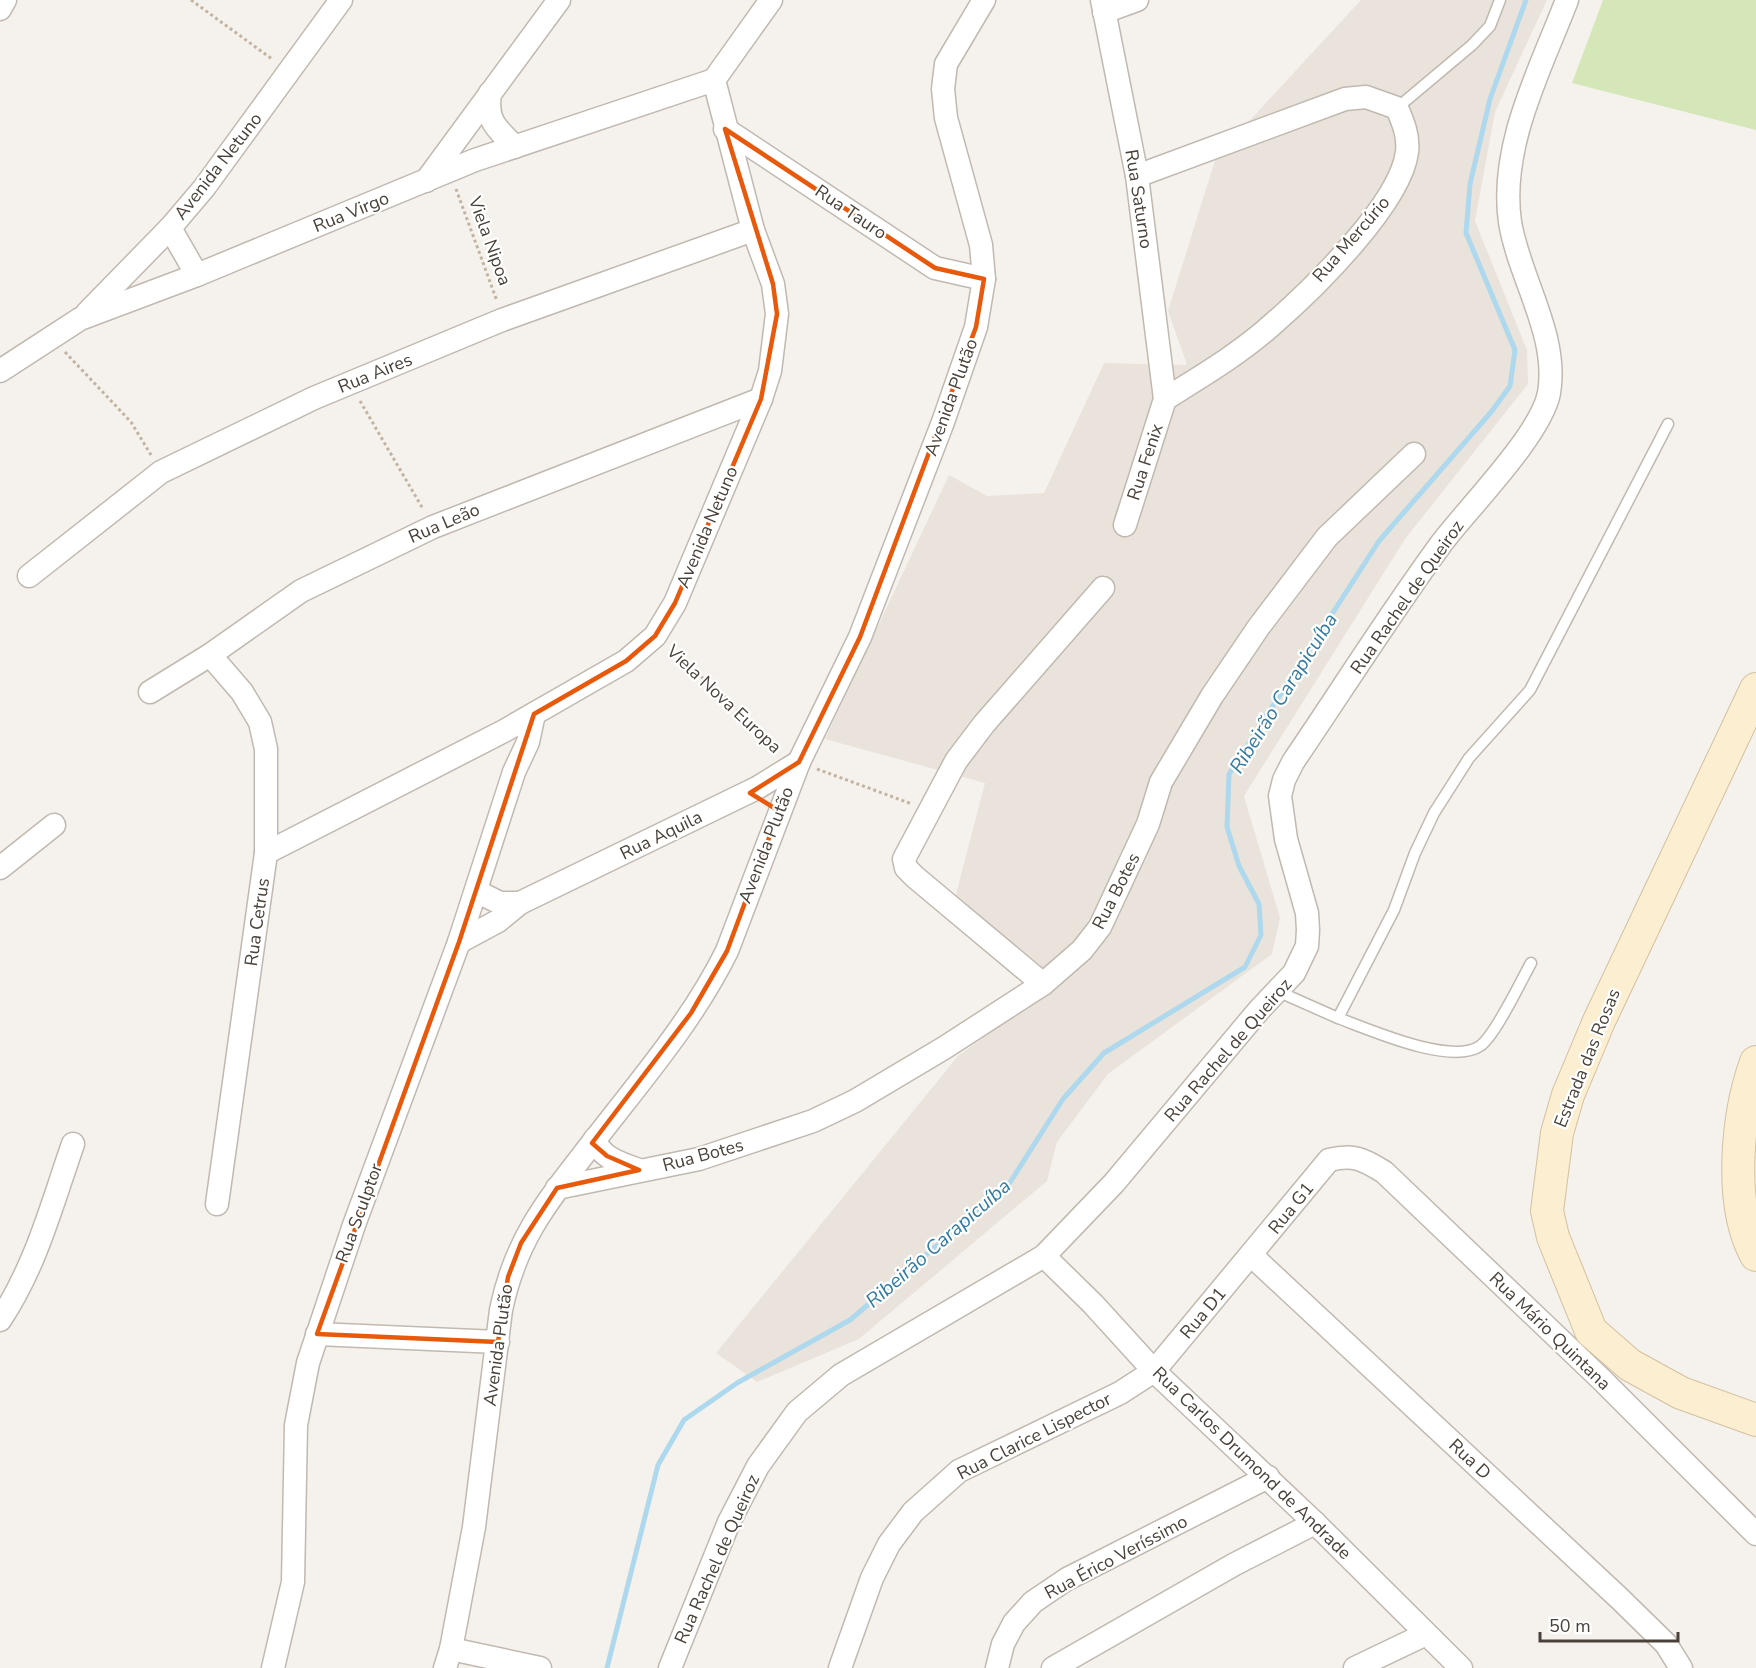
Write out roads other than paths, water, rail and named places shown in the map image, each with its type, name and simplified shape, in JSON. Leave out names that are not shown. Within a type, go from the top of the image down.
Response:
[{"type":"main road","name":"Estrada das Rosas","points":[[1756,689],[1599,1021],[1568,1095],[1557,1132],[1547,1211],[1552,1238],[1591,1331],[1630,1365],[1682,1392],[1756,1420]]},
{"type":"main road","points":[[1755,1070],[1742,1119],[1748,1187],[1745,1225],[1756,1255]]},
{"type":"street","points":[[0,9],[5,0]]},
{"type":"street","name":"Avenida Netuno","points":[[80,319],[170,228],[210,180],[340,0]]},
{"type":"street","points":[[425,182],[559,0]]},
{"type":"street","points":[[714,80],[771,0]]},
{"type":"street","name":"Avenida Plutão","points":[[448,1658],[474,1527],[508,1277],[521,1243],[557,1188],[692,1013],[715,976],[727,951],[799,762],[860,637],[943,422],[976,327],[984,279],[981,245],[946,118],[943,89],[946,64],[984,0]]},
{"type":"street","points":[[1103,6],[1137,0]]},
{"type":"street","name":"Rua Rachel de Queiroz","points":[[670,1668],[729,1522],[758,1466],[797,1412],[841,1375],[1044,1256],[1114,1183],[1294,973],[1307,946],[1308,930],[1307,913],[1282,820],[1280,796],[1284,780],[1293,762],[1441,545],[1500,473],[1541,415],[1548,397],[1551,380],[1549,351],[1515,245],[1510,221],[1509,181],[1526,106],[1568,0]]},
{"type":"street","name":"Rua Saturno","points":[[1103,6],[1137,176],[1165,399]]},
{"type":"street","name":"Avenida Netuno","points":[[266,853],[504,731],[626,661],[655,636],[675,603],[761,399],[770,371],[777,315],[773,284],[753,230],[714,80]]},
{"type":"street","name":"Rua Virgo","points":[[0,371],[80,319],[197,275],[515,147],[714,80]]},
{"type":"street","points":[[490,93],[488,110],[492,124],[515,147]]},
{"type":"street","points":[[1137,176],[1345,99],[1366,97],[1397,108]]},
{"type":"street","name":"Rua Mercúrio","points":[[1165,399],[1206,374],[1274,323],[1377,215],[1395,186],[1407,153],[1406,130],[1397,108]]},
{"type":"street","name":"Rua Tauro","points":[[725,129],[934,268],[984,279]]},
{"type":"street","points":[[170,228],[197,275]]},
{"type":"street","name":"Rua Aires","points":[[29,576],[161,472],[350,384],[502,320],[753,230]]},
{"type":"street","name":"Rua Leão","points":[[150,692],[210,655],[301,591],[433,527],[761,399]]},
{"type":"street","name":"Rua Fenix","points":[[1125,525],[1165,399]]},
{"type":"street","name":"Rua Botes","points":[[557,1188],[699,1159],[813,1121],[855,1101],[944,1048],[1043,984],[1082,950],[1100,927],[1149,824],[1161,782],[1212,696],[1258,628],[1327,537],[1414,454]]},
{"type":"street","points":[[1043,984],[906,868],[904,859],[956,761],[984,724],[1103,588]]},
{"type":"street","name":"Rua Cetrus","points":[[210,655],[242,692],[260,722],[266,748],[266,853],[217,1204]]},
{"type":"street","name":"Rua Sculptor","points":[[273,1668],[293,1582],[296,1425],[300,1396],[317,1334],[358,1214],[459,942],[514,772],[528,742],[534,714]]},
{"type":"street","points":[[504,731],[505,745],[514,772]]},
{"type":"street","name":"Rua Aquila","points":[[459,942],[498,921],[520,903],[746,794],[799,762]]},
{"type":"street","points":[[746,794],[779,811]]},
{"type":"street","points":[[0,868],[54,825]]},
{"type":"street","points":[[476,891],[500,903],[520,903]]},
{"type":"street","name":"Rua Botes","points":[[595,1139],[597,1148],[607,1156],[639,1170]]},
{"type":"street","points":[[0,1320],[18,1293],[33,1262],[73,1144]]},
{"type":"street","name":"Rua Mário Quintana","points":[[1329,1160],[1347,1155],[1366,1161],[1384,1172],[1602,1380],[1756,1534]]},
{"type":"street","name":"Rua G1","points":[[1252,1256],[1329,1160]]},
{"type":"street","name":"Rua Carlos Drumond de Andrade","points":[[1044,1256],[1093,1304],[1154,1371],[1315,1522],[1461,1668]]},
{"type":"street","name":"Rua D1","points":[[1154,1371],[1252,1256]]},
{"type":"street","name":"Rua D","points":[[1252,1256],[1619,1598],[1666,1644],[1681,1668]]},
{"type":"street","points":[[317,1334],[498,1342]]},
{"type":"street","name":"Rua Clarice Lispector","points":[[840,1668],[872,1578],[889,1544],[914,1512],[959,1471],[1120,1393],[1154,1371]]},
{"type":"street","name":"Rua Érico Veríssimo","points":[[997,1668],[1003,1644],[1014,1623],[1033,1602],[1067,1579],[1268,1478]]},
{"type":"street","points":[[1053,1668],[1234,1564],[1315,1522]]},
{"type":"street","points":[[1355,1668],[1426,1634]]},
{"type":"street","points":[[448,1658],[540,1668]]},
{"type":"lane","points":[[1397,108],[1472,45],[1490,26],[1500,0]]},
{"type":"lane","points":[[1338,1018],[1394,910],[1415,853],[1434,813],[1469,758],[1530,690],[1668,424]]},
{"type":"lane","points":[[1277,991],[1338,1018],[1405,1043],[1457,1052],[1480,1046],[1493,1030],[1531,963]]},
{"type":"waterway","name":"Ribeirão Carapicuíba","points":[[607,1668],[658,1465],[684,1420],[737,1383],[850,1320],[1009,1184],[1063,1099],[1104,1053],[1245,967],[1261,935],[1259,904],[1239,866],[1227,827],[1229,774],[1379,541],[1492,411],[1510,386],[1515,350],[1466,233],[1470,184],[1490,99],[1526,0]]}]
